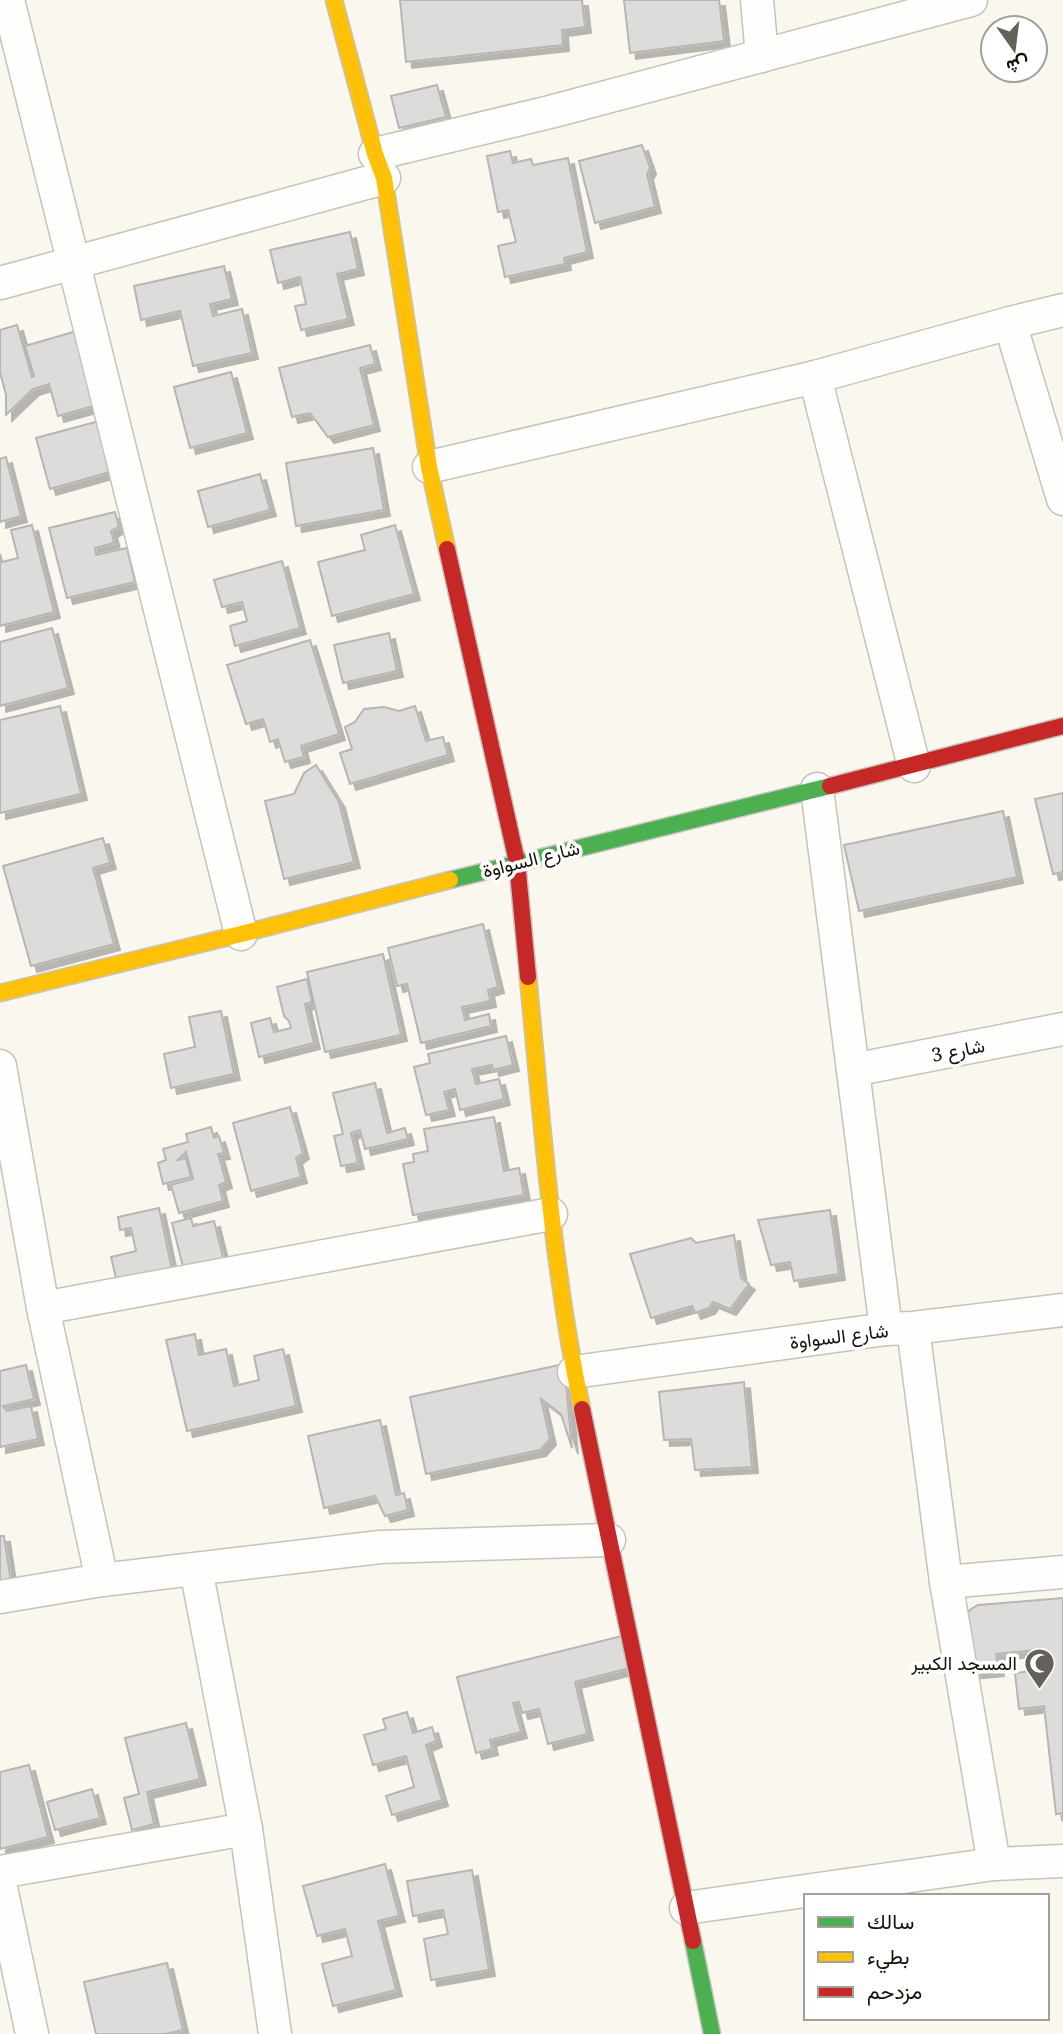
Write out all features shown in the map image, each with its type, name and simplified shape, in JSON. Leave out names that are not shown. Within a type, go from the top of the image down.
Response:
[{"type":"street","points":[[8,0],[241,934]]},
{"type":"street","points":[[334,0],[379,166],[429,467],[517,862],[551,1214],[574,1372],[712,2034]]},
{"type":"street","points":[[757,0],[762,56]]},
{"type":"street","points":[[0,283],[73,264],[550,112],[971,0]]},
{"type":"street","points":[[429,467],[815,377],[1063,310]]},
{"type":"street","points":[[1010,323],[1063,499]]},
{"type":"street","points":[[815,377],[914,766]]},
{"type":"street","name":"شارع السواوة","points":[[0,993],[517,862],[914,766],[1063,726]]},
{"type":"street","points":[[817,789],[853,1070],[994,1864]]},
{"type":"street","name":"شارع 3","points":[[853,1070],[1063,1029]]},
{"type":"street","points":[[0,1066],[43,1308],[102,1580]]},
{"type":"street","points":[[43,1308],[551,1214]]},
{"type":"street","name":"شارع السواوة","points":[[574,1372],[1063,1310]]},
{"type":"street","points":[[0,1597],[102,1580],[380,1547],[609,1540]]},
{"type":"street","points":[[196,1569],[246,1829],[275,2034]]},
{"type":"street","points":[[946,1582],[1063,1572]]},
{"type":"street","points":[[0,1872],[246,1829]]},
{"type":"street","points":[[686,1908],[994,1864],[1063,1861]]},
{"type":"street","points":[[0,1883],[32,2034]]},
{"type":"building","points":[[400,0],[582,0],[585,27],[562,30],[563,45],[406,62]]},
{"type":"building","points":[[624,0],[719,0],[724,41],[630,53]]},
{"type":"building","points":[[437,85],[446,117],[399,128],[391,96]]},
{"type":"building","points":[[642,145],[650,168],[647,174],[655,207],[595,223],[579,161]]},
{"type":"building","points":[[510,151],[513,163],[531,159],[533,165],[568,158],[587,252],[564,258],[565,264],[505,277],[498,246],[516,242],[508,210],[498,212],[487,156]]},
{"type":"building","points":[[350,232],[358,269],[337,274],[348,319],[301,330],[295,306],[306,304],[300,277],[278,283],[270,250]]},
{"type":"building","points":[[224,266],[232,299],[210,304],[213,316],[242,309],[252,353],[193,366],[180,311],[141,320],[134,286]]},
{"type":"building","points":[[17,325],[32,377],[34,376],[25,346],[87,328],[101,404],[58,416],[49,384],[33,389],[6,415],[6,395],[0,372],[0,330]]},
{"type":"building","points":[[370,345],[375,364],[360,368],[374,425],[328,437],[310,413],[292,417],[279,368]]},
{"type":"building","points":[[231,372],[247,433],[190,448],[174,387]]},
{"type":"building","points":[[99,421],[113,471],[50,489],[36,438]]},
{"type":"building","points":[[373,448],[384,510],[296,526],[286,463]]},
{"type":"building","points":[[6,457],[21,516],[0,522],[0,459]]},
{"type":"building","points":[[260,474],[270,510],[208,527],[198,491]]},
{"type":"building","points":[[115,512],[119,527],[111,531],[114,543],[95,548],[96,555],[127,548],[135,582],[67,598],[49,528]]},
{"type":"building","points":[[32,525],[54,612],[0,626],[0,554],[2,562],[18,558],[11,530]]},
{"type":"building","points":[[395,525],[414,594],[332,616],[318,562],[365,550],[361,535]]},
{"type":"building","points":[[282,561],[300,628],[235,646],[230,626],[247,621],[242,602],[222,607],[214,580]]},
{"type":"building","points":[[52,628],[68,688],[0,706],[0,642]]},
{"type":"building","points":[[389,633],[397,671],[343,683],[334,645]]},
{"type":"building","points":[[310,640],[339,734],[301,746],[304,757],[285,762],[278,739],[270,742],[263,719],[246,724],[227,665]]},
{"type":"building","points":[[60,706],[81,794],[0,813],[0,720]]},
{"type":"building","points":[[415,706],[426,741],[443,737],[448,755],[350,784],[340,753],[352,749],[345,727],[355,722],[364,709],[384,707],[399,711]]},
{"type":"building","points":[[316,765],[339,802],[354,862],[284,879],[265,801],[294,794],[304,773]]},
{"type":"building","points":[[1063,793],[1063,872],[1053,874],[1035,799]]},
{"type":"building","points":[[1003,811],[1017,877],[859,911],[844,845]]},
{"type":"building","points":[[103,838],[110,863],[93,868],[114,944],[31,966],[3,866]]},
{"type":"building","points":[[483,924],[498,987],[488,990],[490,1001],[462,1007],[465,1020],[489,1014],[491,1026],[421,1043],[407,984],[397,986],[388,948]]},
{"type":"building","points":[[383,954],[401,1035],[325,1052],[307,972]]},
{"type":"building","points":[[307,979],[312,1002],[305,1004],[314,1043],[259,1057],[251,1023],[270,1018],[274,1032],[291,1028],[284,1016],[277,987]]},
{"type":"building","points":[[221,1011],[234,1074],[171,1088],[164,1054],[195,1047],[189,1017]]},
{"type":"building","points":[[506,1036],[513,1065],[493,1070],[492,1065],[472,1069],[476,1084],[499,1079],[504,1099],[460,1110],[455,1089],[444,1092],[449,1110],[426,1115],[414,1067],[430,1063],[428,1054]]},
{"type":"building","points":[[375,1083],[387,1133],[405,1128],[408,1139],[365,1149],[360,1130],[351,1133],[358,1163],[341,1166],[334,1136],[343,1134],[333,1093]]},
{"type":"building","points":[[290,1107],[303,1153],[296,1158],[301,1177],[251,1191],[233,1123]]},
{"type":"building","points":[[494,1117],[504,1171],[519,1168],[524,1195],[413,1215],[403,1164],[414,1162],[413,1154],[428,1151],[424,1129]]},
{"type":"building","points":[[211,1127],[214,1138],[219,1136],[224,1153],[218,1154],[226,1182],[219,1185],[223,1201],[179,1213],[171,1185],[193,1179],[186,1152],[178,1160],[186,1158],[191,1177],[163,1184],[158,1163],[166,1160],[163,1149],[188,1142],[186,1134]]},
{"type":"building","points":[[159,1208],[172,1270],[117,1282],[111,1257],[136,1251],[131,1228],[120,1230],[118,1217]]},
{"type":"building","points":[[830,1210],[839,1274],[794,1281],[790,1262],[771,1265],[758,1220]]},
{"type":"building","points":[[191,1218],[193,1226],[214,1221],[225,1265],[185,1275],[172,1223]]},
{"type":"building","points":[[734,1235],[741,1278],[749,1284],[730,1309],[713,1302],[709,1308],[695,1313],[692,1306],[651,1318],[630,1254],[691,1238],[696,1243]]},
{"type":"building","points":[[195,1334],[199,1355],[226,1349],[234,1386],[259,1380],[254,1356],[283,1349],[296,1406],[187,1431],[166,1340]]},
{"type":"building","points":[[564,1364],[572,1448],[561,1414],[541,1399],[550,1439],[540,1450],[426,1474],[410,1397]]},
{"type":"building","points":[[26,1365],[34,1399],[3,1406],[7,1411],[31,1406],[38,1439],[0,1447],[0,1371]]},
{"type":"building","points":[[744,1382],[752,1467],[695,1470],[691,1439],[664,1440],[659,1392]]},
{"type":"building","points":[[380,1420],[396,1495],[404,1493],[408,1510],[385,1516],[375,1496],[324,1508],[308,1436]]},
{"type":"building","points":[[0,1536],[4,1536],[11,1582],[0,1584]]},
{"type":"building","name":"المسجد الكبير","points":[[1063,1598],[1063,1813],[1056,1814],[1044,1706],[1019,1709],[1015,1673],[1039,1670],[1036,1650],[996,1654],[998,1670],[969,1673],[966,1614],[978,1605]]},
{"type":"building","points":[[622,1636],[630,1668],[575,1682],[587,1734],[548,1744],[539,1709],[522,1713],[519,1702],[513,1703],[521,1732],[490,1740],[492,1749],[476,1753],[457,1677]]},
{"type":"building","points":[[407,1712],[413,1733],[432,1727],[436,1741],[426,1745],[442,1800],[392,1815],[386,1796],[414,1787],[406,1756],[373,1765],[364,1735],[386,1729],[383,1719]]},
{"type":"building","points":[[186,1723],[200,1779],[147,1792],[154,1824],[132,1830],[124,1798],[139,1794],[125,1738]]},
{"type":"building","points":[[29,1765],[48,1837],[0,1849],[0,1772]]},
{"type":"building","points":[[92,1789],[100,1818],[55,1830],[47,1802]]},
{"type":"building","points":[[385,1864],[399,1916],[378,1921],[396,1990],[333,2006],[322,1964],[352,1956],[345,1929],[317,1936],[303,1886]]},
{"type":"building","points":[[472,1870],[489,1970],[431,1980],[424,1939],[448,1934],[443,1910],[413,1916],[407,1881]]},
{"type":"building","points":[[167,1963],[183,2030],[166,2034],[96,2034],[84,1982]]},
{"type":"traffic: fast","points":[[450,880],[830,786]]},
{"type":"traffic: fast","points":[[693,1941],[712,2034]]},
{"type":"traffic: slow","points":[[334,0],[375,154],[384,178],[429,467],[447,549]]},
{"type":"traffic: slow","points":[[0,993],[450,880]]},
{"type":"traffic: slow","points":[[528,977],[555,1248],[582,1409]]},
{"type":"traffic: jam","points":[[447,549],[517,862],[528,977]]},
{"type":"traffic: jam","points":[[830,786],[1063,726]]},
{"type":"traffic: jam","points":[[582,1409],[693,1941]]},
{"type":"place","name":"المسجد الكبير","points":[[1040,1690]]}]
